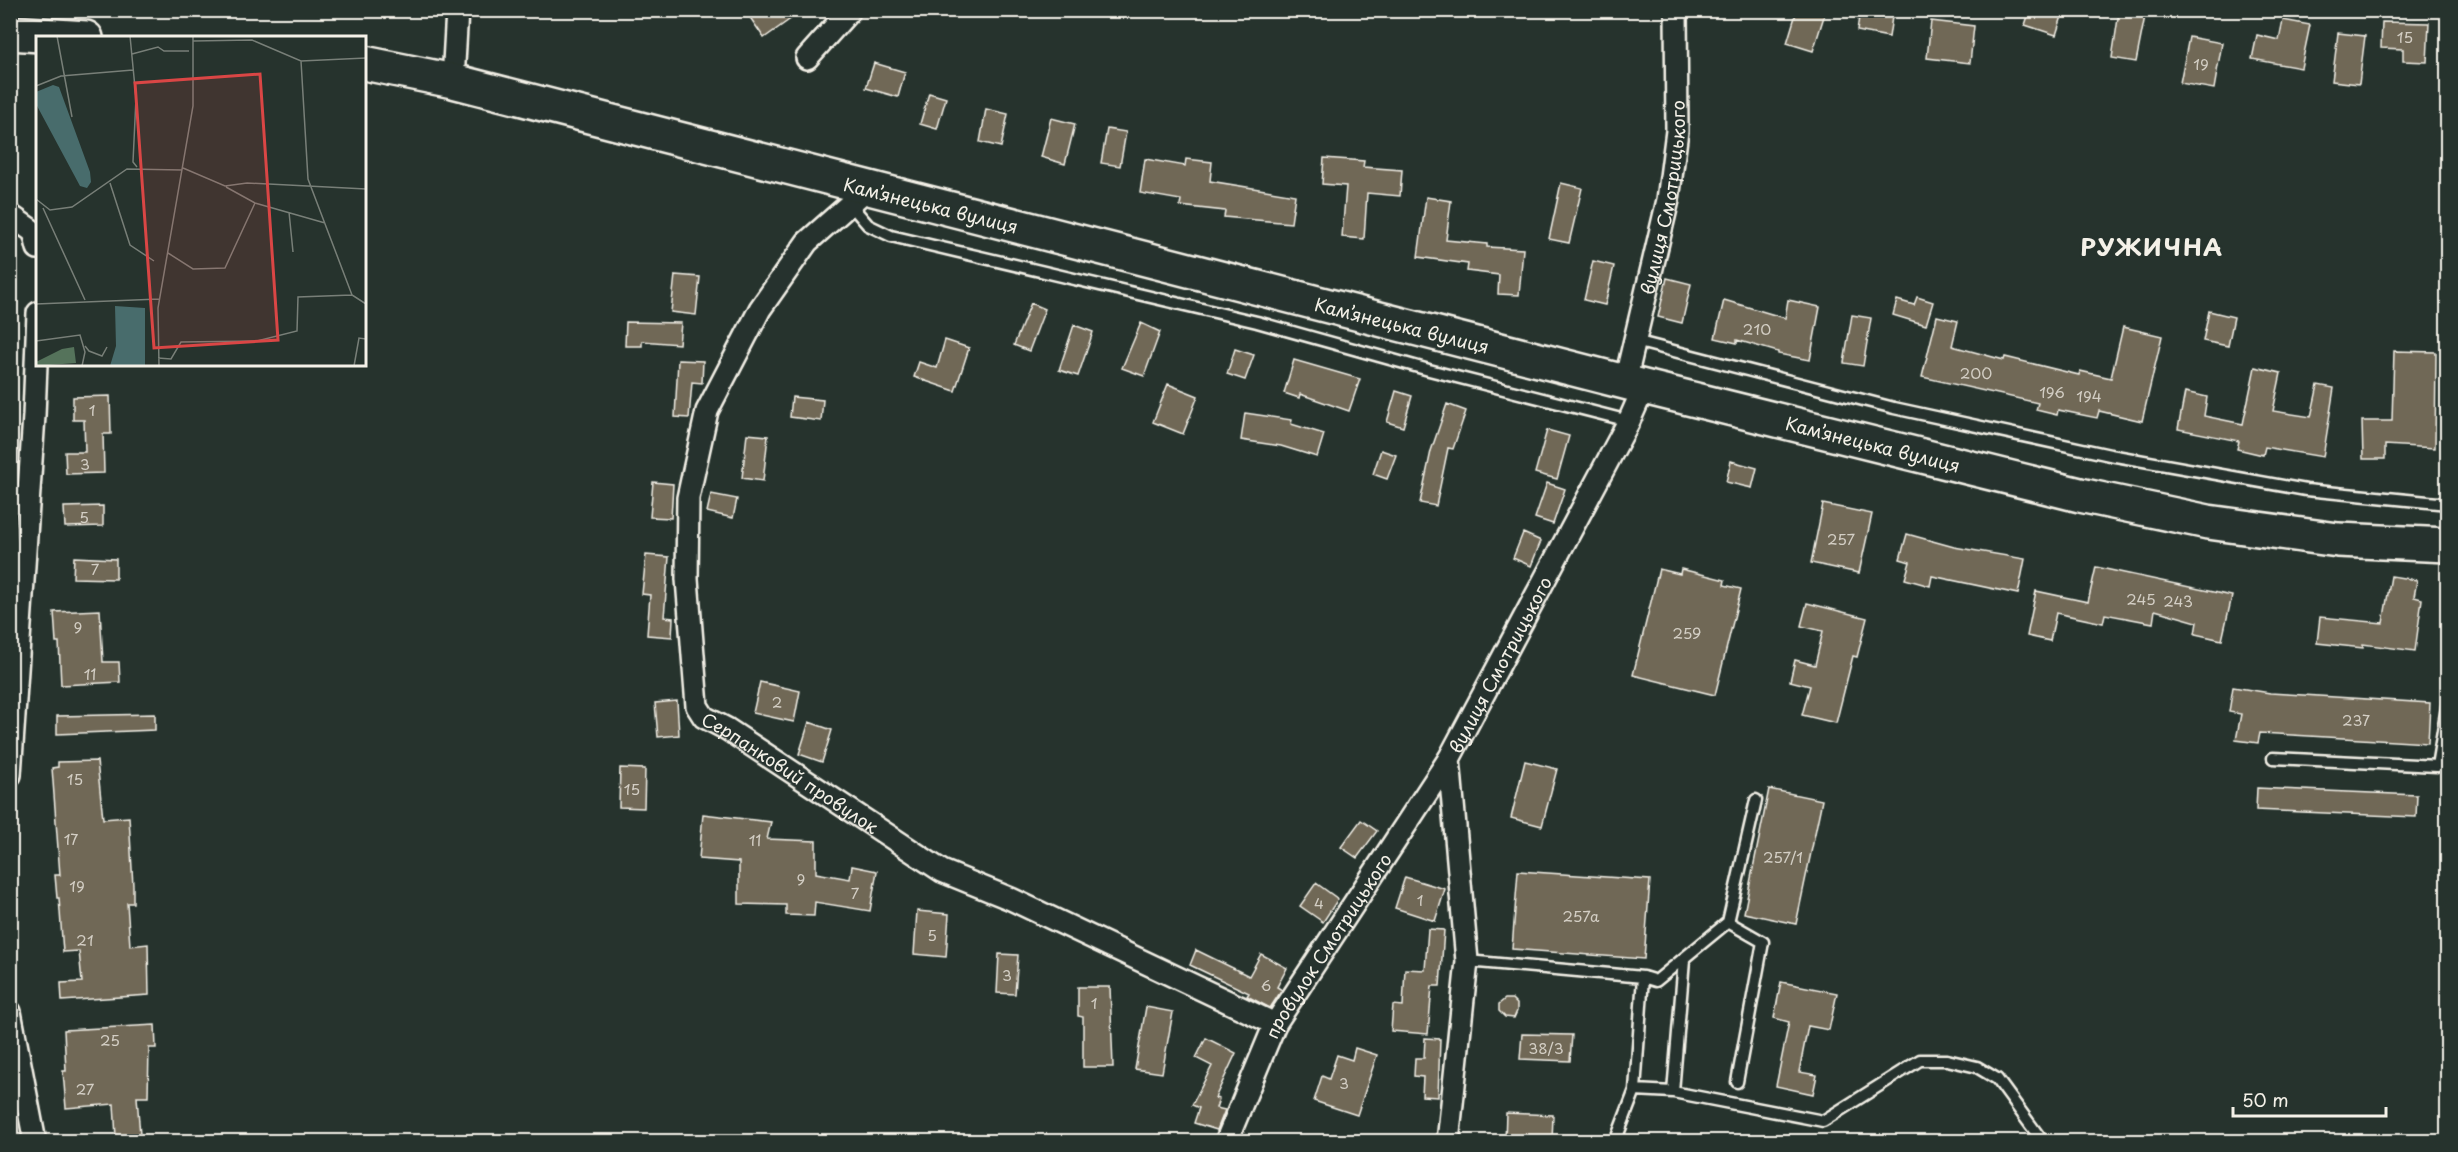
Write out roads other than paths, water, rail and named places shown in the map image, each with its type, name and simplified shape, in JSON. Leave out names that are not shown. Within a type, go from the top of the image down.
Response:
[{"type":"main road","points":[[10,33],[56,36]]},
{"type":"main road","name":"Камʼянецька вулиця","points":[[366,63],[453,81],[858,197],[2080,495],[2208,522],[2338,540],[2448,545]]},
{"type":"street","points":[[453,81],[457,10]]},
{"type":"street","points":[[807,58],[850,10]]},
{"type":"street","name":"вулиця Смотрицького","points":[[1448,1142],[1467,961],[1449,759],[1629,421],[1635,385],[1635,341],[1668,200],[1677,132],[1676,10]]},
{"type":"street","name":"Серпанковий провулок","points":[[858,197],[807,242],[760,309],[707,411],[688,498],[687,579],[697,706],[704,717],[727,729],[942,871],[1011,899],[1275,1024]]},
{"type":"street","points":[[10,215],[33,232],[36,242]]},
{"type":"street","points":[[10,776],[36,364]]},
{"type":"street","name":"провулок Смотрицького","points":[[1226,1142],[1275,1024],[1449,759]]},
{"type":"street","points":[[10,1012],[35,1142]]},
{"type":"lane","points":[[858,197],[868,225],[891,236],[1257,322],[1429,370],[1629,421]]},
{"type":"lane","points":[[1635,341],[1894,408],[2110,455],[2306,490],[2448,504]]},
{"type":"lane","points":[[2273,758],[2437,766],[2448,700]]},
{"type":"lane","points":[[1467,961],[1643,976],[1656,981],[1728,922],[1756,800]]},
{"type":"lane","points":[[1728,922],[1763,942],[1737,1082]]},
{"type":"lane","points":[[1673,1092],[1684,960]]},
{"type":"lane","points":[[1615,1142],[1635,1090],[1643,976]]},
{"type":"lane","points":[[1635,1090],[1673,1092],[1823,1120],[1920,1060],[1947,1060],[1977,1066],[1997,1079],[2043,1142]]},
{"type":"district","name":"РУЖИЧНА","points":[[2152,246]]}]
